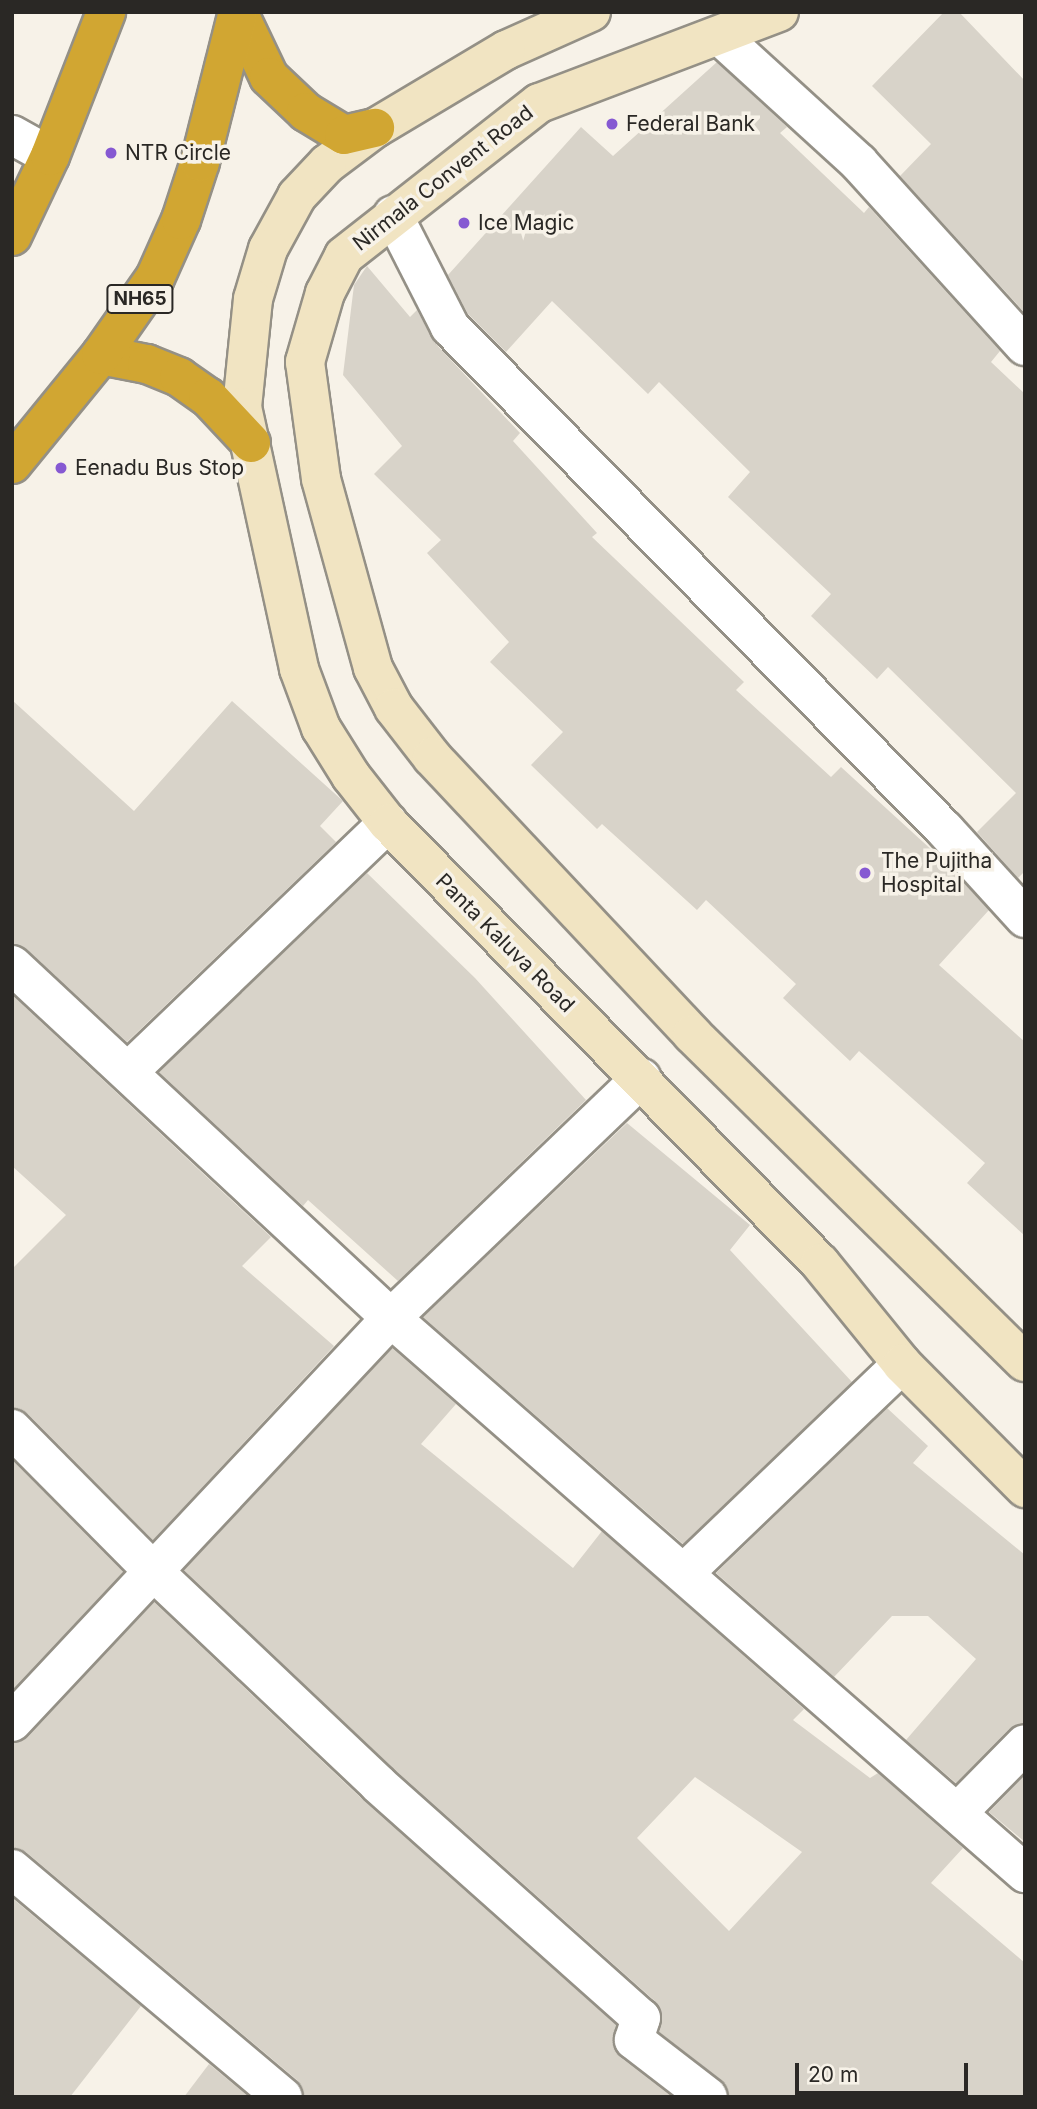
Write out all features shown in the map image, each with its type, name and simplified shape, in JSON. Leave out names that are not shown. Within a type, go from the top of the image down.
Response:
[{"type":"highway","points":[[12,236],[50,156],[106,12]]},
{"type":"highway","points":[[238,12],[269,77],[306,112],[344,135],[375,128]]},
{"type":"highway","name":"NH65","points":[[12,464],[101,355],[155,278],[181,220],[238,12]]},
{"type":"highway","points":[[101,355],[147,364],[179,377],[208,397],[251,443]]},
{"type":"street","points":[[375,128],[506,50],[591,12]]},
{"type":"street","name":"Nirmala Convent Road","points":[[779,12],[539,103],[344,256],[325,293],[305,362],[321,479],[373,668],[394,708],[432,757],[692,1034],[1025,1362]]},
{"type":"street","points":[[720,36],[859,163],[1025,346]]},
{"type":"street","name":"Panta Kaluva Road","points":[[375,128],[327,164],[297,196],[262,270],[253,299],[242,407],[299,669],[321,728],[351,776],[388,822],[820,1263],[902,1364],[1025,1488]]},
{"type":"street","points":[[12,135],[50,156]]},
{"type":"street","points":[[393,215],[450,327],[944,830],[1025,918]]},
{"type":"street","points":[[129,1071],[388,822]]},
{"type":"street","points":[[12,965],[129,1071],[391,1318],[1025,1873]]},
{"type":"street","points":[[12,1722],[152,1569],[391,1318],[641,1078]]},
{"type":"street","points":[[684,1573],[902,1364]]},
{"type":"street","points":[[12,1429],[152,1569],[379,1784],[641,2018],[634,2040],[708,2097]]},
{"type":"street","points":[[958,1812],[1025,1744]]},
{"type":"street","points":[[12,1869],[283,2097]]},
{"type":"building","points":[[944,12],[959,12],[1025,81],[1025,313],[900,176],[931,144],[872,86]]},
{"type":"building","points":[[717,62],[787,127],[780,133],[864,213],[869,207],[1000,351],[991,362],[1025,394],[1025,871],[1018,878],[977,832],[1016,793],[888,667],[877,679],[811,616],[831,594],[728,497],[750,472],[659,382],[648,394],[552,301],[506,352],[468,314],[448,275],[581,127],[613,156]]},
{"type":"building","points":[[367,266],[410,317],[417,310],[434,342],[520,433],[513,441],[597,533],[592,537],[744,682],[736,690],[831,777],[841,767],[946,863],[989,910],[939,965],[1025,1042],[1025,1236],[967,1183],[985,1163],[859,1051],[850,1061],[783,998],[796,984],[706,900],[697,910],[602,824],[597,829],[531,765],[563,732],[490,662],[509,642],[427,553],[441,540],[374,474],[402,446],[343,375],[354,285]]},
{"type":"building","points":[[12,700],[134,811],[232,701],[343,801],[320,826],[336,842],[127,1042],[27,949],[12,944]]},
{"type":"building","points":[[367,873],[475,978],[586,1100],[398,1281],[308,1200],[303,1206],[159,1072]]},
{"type":"building","points":[[12,995],[271,1237],[242,1266],[334,1346],[153,1540],[28,1414],[12,1408],[12,1269],[66,1215],[12,1166]]},
{"type":"building","points":[[627,1123],[750,1225],[730,1250],[852,1382],[683,1544],[423,1317]]},
{"type":"building","points":[[392,1348],[456,1404],[421,1444],[573,1568],[602,1531],[804,1709],[793,1720],[870,1778],[878,1773],[963,1848],[931,1883],[1025,1963],[1025,2097],[729,2097],[721,2080],[659,2032],[662,2013],[656,2002],[393,1768],[184,1570]],"holes":[[[695,1777],[802,1852],[729,1931],[637,1838]]]},
{"type":"building","points":[[887,1408],[928,1446],[913,1463],[1025,1555],[1025,1723],[1009,1729],[956,1783],[906,1740],[976,1659],[928,1616],[892,1616],[834,1677],[716,1573]]},
{"type":"building","points":[[12,1460],[123,1572],[12,1690]]},
{"type":"building","points":[[154,1602],[363,1800],[616,2025],[613,2046],[620,2057],[672,2097],[304,2097],[297,2080],[26,1852],[12,1848],[12,1743],[28,1737]]},
{"type":"building","points":[[1025,1775],[1025,1842],[989,1812]]},
{"type":"building","points":[[12,1898],[141,2006],[70,2097],[12,2097]]},
{"type":"building","points":[[209,2064],[249,2097],[184,2097]]},
{"type":"place","name":"Federal Bank","points":[[612,124]]},
{"type":"place","name":"NTR Circle","points":[[111,153]]},
{"type":"place","name":"Ice Magic","points":[[464,223]]},
{"type":"place","name":"Eenadu Bus Stop","points":[[61,468]]},
{"type":"place","name":"The Pujitha Hospital","points":[[865,873]]}]
